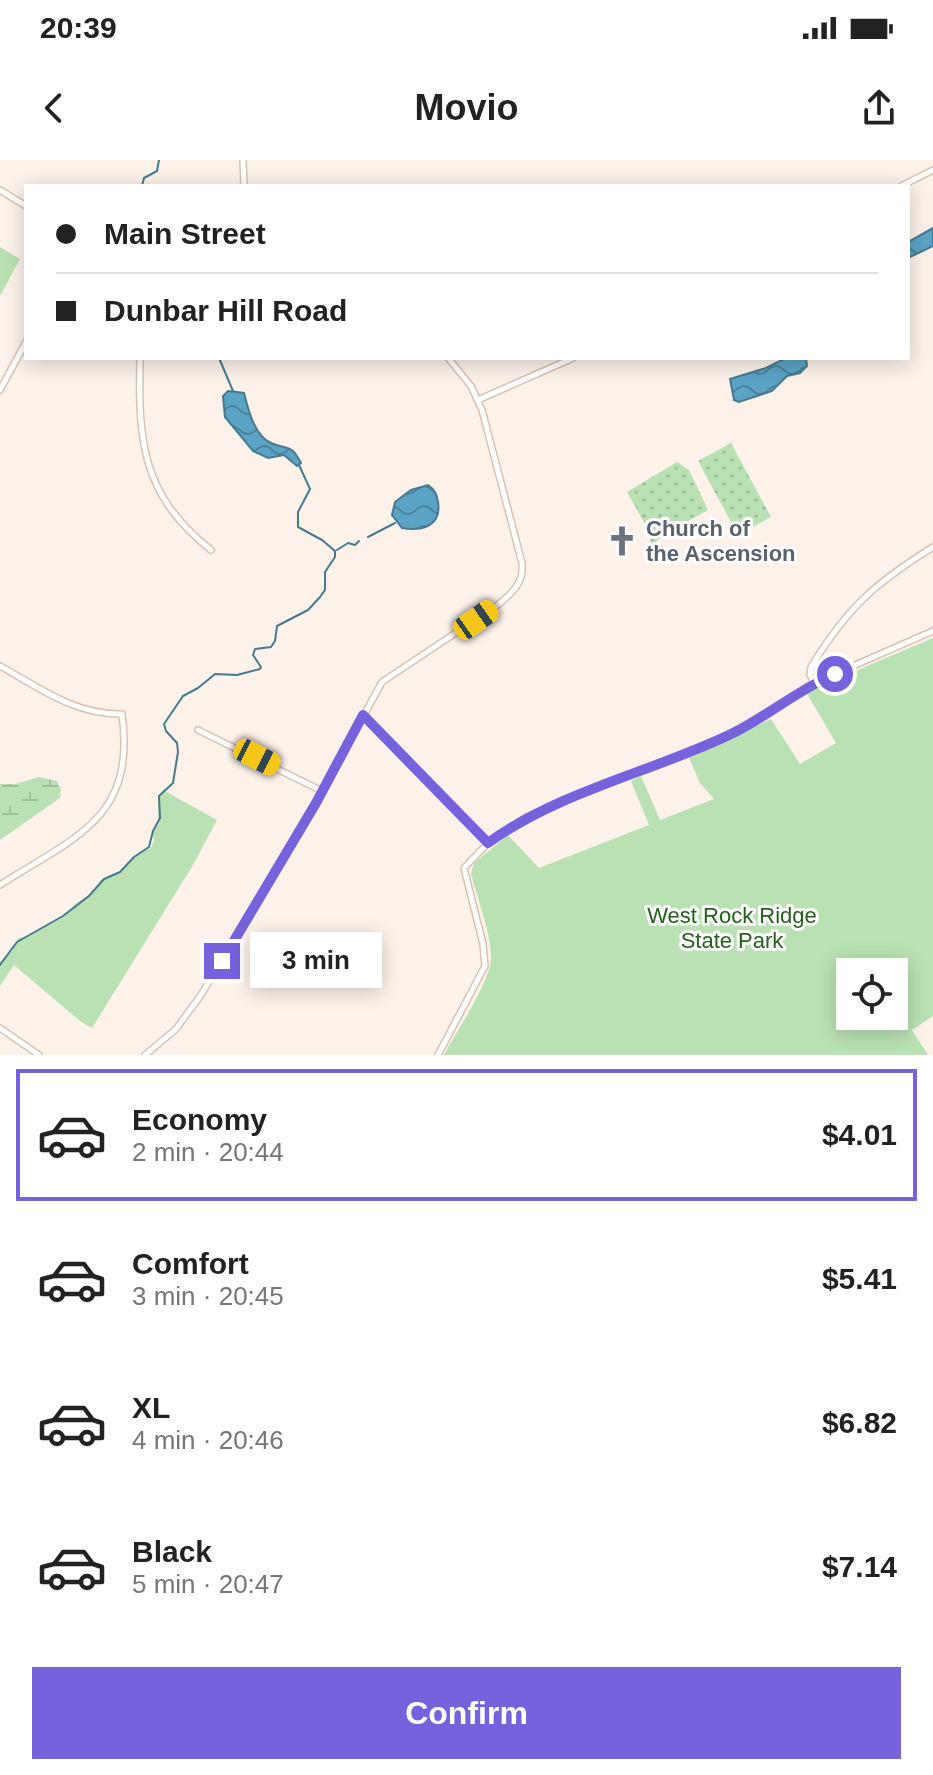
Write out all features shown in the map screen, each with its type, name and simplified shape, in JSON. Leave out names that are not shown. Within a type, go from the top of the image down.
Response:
[{"type":"street","points":[[243,160],[244,184]]},
{"type":"street","points":[[905,184],[933,170]]},
{"type":"street","points":[[0,190],[24,205]]},
{"type":"street","points":[[0,390],[24,346]]},
{"type":"street","points":[[140,360],[139,394],[144,449],[152,479],[186,531],[211,550]]},
{"type":"street","points":[[145,1055],[169,1037],[189,1014],[322,791],[377,688],[387,677],[421,658],[499,604],[521,580],[522,563],[478,400],[467,380],[450,360]]},
{"type":"street","points":[[478,400],[568,360]]},
{"type":"street","points":[[814,683],[810,675],[811,667],[857,603],[878,583],[933,547]]},
{"type":"street","points":[[438,1055],[480,978],[485,960],[464,871],[466,863],[488,843],[534,813],[729,735],[814,683],[933,631]]},
{"type":"street","points":[[0,666],[78,708],[102,714],[122,714],[126,742],[121,778],[113,800],[98,820],[0,885]]},
{"type":"street","points":[[363,715],[488,843]]},
{"type":"street","points":[[198,730],[322,791]]},
{"type":"street","points":[[0,1028],[39,1055]]},
{"type":"green space","points":[[0,247],[20,259],[0,296]]},
{"type":"green space","points":[[731,443],[771,517],[738,535],[698,461]]},
{"type":"green space","points":[[677,462],[689,470],[708,510],[652,545],[646,526],[627,492]]},
{"type":"green space","name":"West Rock Ridge State Park","points":[[933,638],[933,1016],[912,1030],[928,1055],[444,1055],[479,993],[491,959],[487,928],[471,874],[474,863],[508,835],[539,868],[649,825],[631,781],[641,776],[660,820],[714,799],[700,783],[689,758],[771,719],[800,764],[836,743],[806,692]]},
{"type":"green space","points":[[39,777],[57,781],[61,789],[60,798],[0,840],[0,784],[15,784]]},
{"type":"green space","points":[[163,790],[217,820],[193,865],[92,1028],[14,965],[0,986],[0,962],[12,951],[18,938],[29,936],[65,916],[75,904],[92,893],[101,880],[121,873],[135,856],[151,848],[158,824],[158,797]]},
{"type":"water","points":[[933,228],[933,246],[910,257],[910,241]]},
{"type":"water","points":[[782,360],[806,360],[807,366],[800,373],[787,376],[772,391],[739,402],[734,400],[730,379]]},
{"type":"water","points":[[228,391],[244,393],[260,434],[271,443],[291,450],[301,463],[297,466],[284,455],[268,458],[253,451],[225,417],[223,396]]},
{"type":"water","points":[[428,485],[437,497],[437,517],[423,528],[402,528],[392,515],[395,502],[411,490]]},
{"type":"waterway","points":[[142,184],[144,178],[157,171],[159,160]]},
{"type":"waterway","points":[[220,360],[233,391]]},
{"type":"waterway","points":[[0,965],[17,942],[63,916],[89,896],[104,879],[120,872],[149,847],[160,818],[159,796],[173,783],[178,752],[177,743],[164,724],[183,696],[215,674],[237,675],[260,669],[253,655],[255,649],[271,647],[277,626],[308,610],[325,590],[325,572],[335,557],[335,551],[298,527],[298,512],[310,489],[299,465]]},
{"type":"waterway","points":[[368,537],[395,523]]},
{"type":"waterway","points":[[337,550],[359,541]]},
{"type":"place","name":"Church of the Ascension","points":[[622,541]]},
{"type":"route","points":[[222,961],[316,803],[363,715],[488,843],[534,813],[729,735],[807,687],[835,674]]}]
